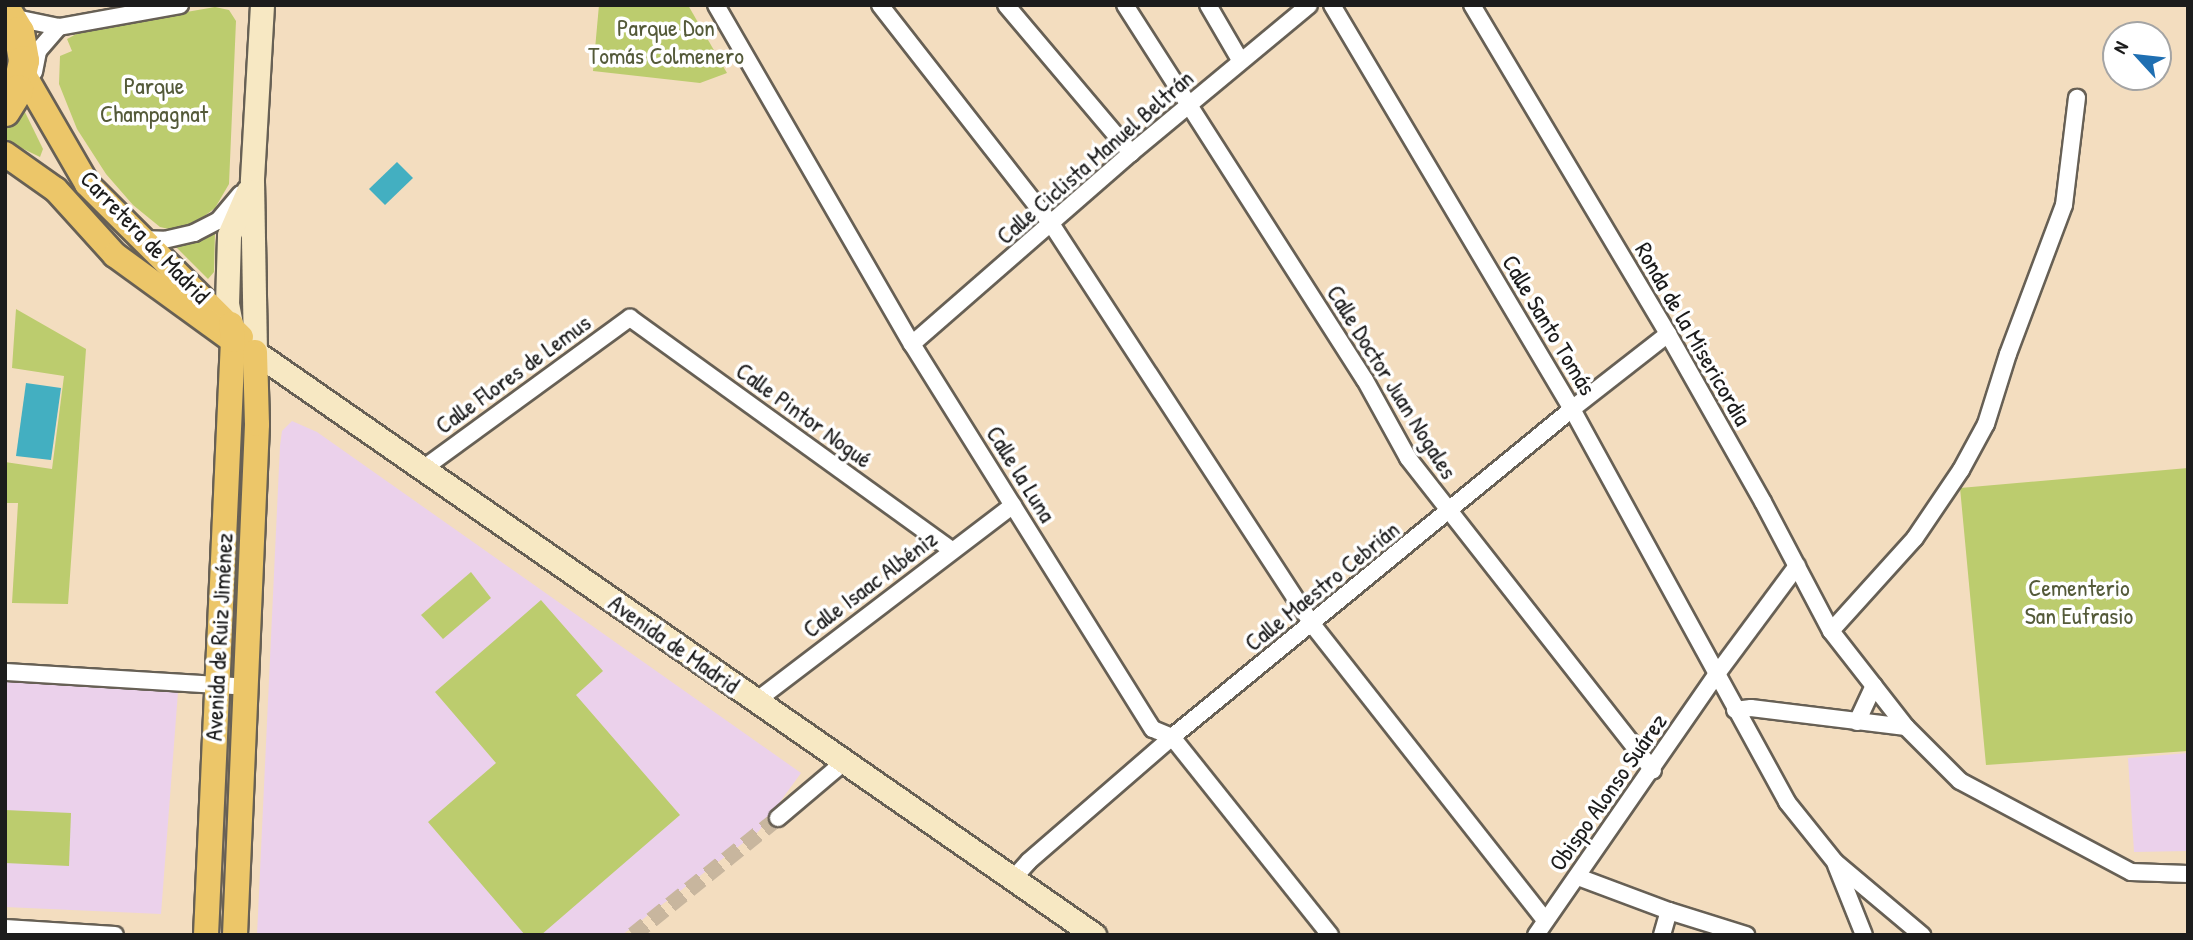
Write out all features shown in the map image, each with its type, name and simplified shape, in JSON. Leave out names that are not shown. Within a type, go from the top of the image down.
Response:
[{"type":"highway","points":[[5,111],[18,89],[27,81],[22,44],[8,13]]},
{"type":"main road","name":"Carretera de Madrid","points":[[27,81],[87,184],[232,332]]},
{"type":"main road","name":"Carretera de Madrid","points":[[5,154],[56,190],[115,255],[232,332]]},
{"type":"main road","name":"Avenida de Madrid","points":[[232,332],[255,352]]},
{"type":"main road","name":"Avenida de Ruiz Jiménez","points":[[206,935],[232,332]]},
{"type":"main road","name":"Avenida de Ruiz Jiménez","points":[[234,935],[257,424],[255,352]]},
{"type":"street","points":[[8,13],[59,27],[180,5]]},
{"type":"street","points":[[255,352],[252,181],[262,5]]},
{"type":"street","name":"Calle la Luna","points":[[716,5],[912,344],[1153,729],[1171,737],[1330,935]]},
{"type":"street","points":[[880,5],[1052,225],[1312,624],[1545,920]]},
{"type":"street","points":[[1006,5],[1131,153]]},
{"type":"street","name":"Calle Doctor Juan Nogales","points":[[1125,5],[1186,106],[1365,380],[1408,458],[1653,770]]},
{"type":"street","points":[[1208,5],[1240,60]]},
{"type":"street","name":"Calle Ciclista Manuel Beltrán","points":[[912,344],[1052,225],[1131,153],[1308,5]]},
{"type":"street","name":"Calle Santo Tomás","points":[[1332,5],[1572,409],[1787,802],[1835,862]]},
{"type":"street","name":"Ronda de la Misericordia","points":[[1472,5],[1668,334],[1831,631],[1906,727],[1960,781],[2131,872],[2188,874]]},
{"type":"street","points":[[27,81],[38,51],[59,27]]},
{"type":"street","points":[[1831,631],[1915,538],[1961,470],[1986,424],[2007,354],[2064,205],[2077,98]]},
{"type":"street","points":[[141,239],[164,240],[194,233],[218,221],[252,181]]},
{"type":"street","points":[[232,332],[227,304],[229,235],[252,181]]},
{"type":"street","name":"Calle Flores de Lemus","points":[[424,468],[630,318]]},
{"type":"street","name":"Calle Pintor Nogué","points":[[630,318],[952,550]]},
{"type":"street","name":"Calle Maestro Cebrián","points":[[1012,880],[1029,861],[1171,737],[1572,409],[1668,334]]},
{"type":"street","name":"Avenida de Madrid","points":[[255,352],[1094,935]]},
{"type":"street","name":"Calle Isaac Albéniz","points":[[756,701],[1013,505]]},
{"type":"street","name":"Obispo Alonso Suárez","points":[[1536,935],[1653,770],[1716,675],[1797,566]]},
{"type":"street","points":[[5,672],[247,687]]},
{"type":"street","points":[[1857,722],[1874,686]]},
{"type":"street","points":[[1735,710],[1751,708],[1906,727]]},
{"type":"street","points":[[778,818],[844,762]]},
{"type":"street","points":[[1835,862],[1864,935]]},
{"type":"street","points":[[1835,862],[1922,935]]},
{"type":"street","points":[[1578,877],[1711,929],[1746,935]]},
{"type":"street","points":[[1662,935],[1669,911]]},
{"type":"street","points":[[5,928],[115,935]]},
{"type":"shaded area","points":[[292,421],[317,432],[801,773],[759,831],[622,935],[257,935],[280,446],[282,431]]},
{"type":"shaded area","points":[[5,681],[178,692],[161,914],[5,907]]},
{"type":"shaded area","points":[[2188,753],[2188,851],[2134,852],[2128,758]]},
{"type":"green space","name":"Parque Don Tomás Colmenero","points":[[599,5],[688,5],[727,73],[700,83],[593,71]]},
{"type":"green space","name":"Parque Champagnat","points":[[215,7],[229,10],[236,21],[229,184],[215,208],[194,224],[173,230],[160,227],[133,205],[106,174],[77,129],[59,84],[60,56],[72,51],[67,39],[84,30]]},
{"type":"green space","points":[[23,108],[43,149],[40,157],[5,140],[5,128]]},
{"type":"green space","points":[[215,232],[214,272],[208,279],[175,246]]},
{"type":"green space","points":[[16,309],[86,349],[68,604],[12,603],[18,503],[5,503],[5,462],[52,469],[64,376],[12,368]]},
{"type":"green space","name":"Cementerio San Eufrasio","points":[[2188,468],[2188,751],[1986,765],[1960,488]]},
{"type":"green space","points":[[471,572],[491,598],[443,639],[421,615]]},
{"type":"green space","points":[[541,600],[603,671],[576,695],[680,815],[541,935],[525,935],[428,822],[496,763],[435,692]]},
{"type":"green space","points":[[5,810],[71,813],[69,866],[5,863]]},
{"type":"water","points":[[397,162],[413,178],[385,205],[369,189]]},
{"type":"water","points":[[26,383],[61,388],[51,460],[16,456]]},
{"type":"tunnel","points":[[633,935],[778,818]]}]
